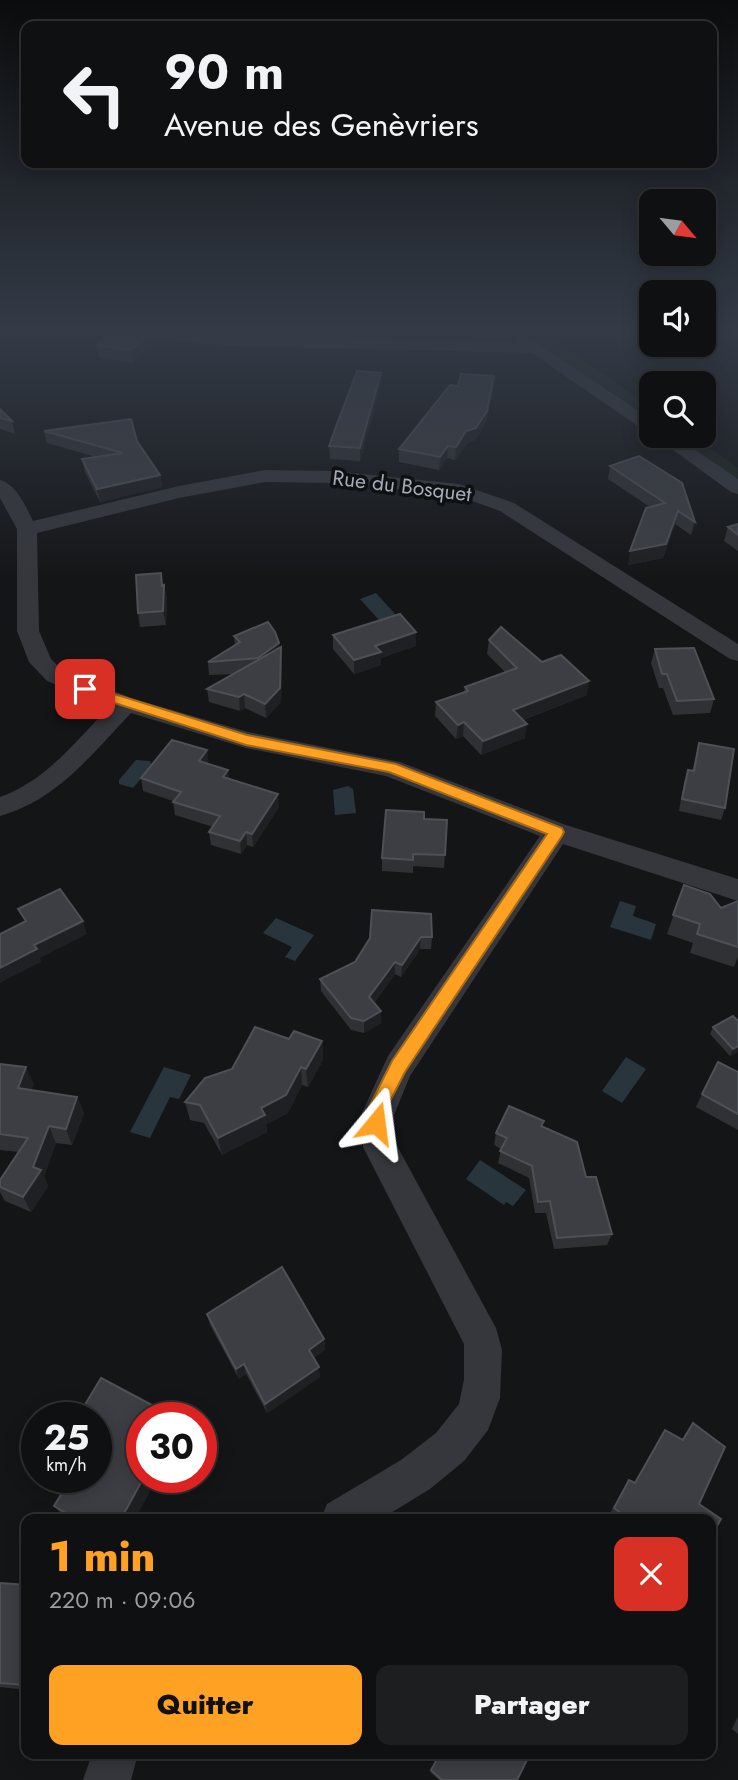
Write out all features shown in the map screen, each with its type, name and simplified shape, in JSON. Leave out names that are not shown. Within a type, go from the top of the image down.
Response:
[{"type":"street","points":[[680,448],[738,488]]},
{"type":"street","name":"Rue du Bosquet","points":[[27,529],[179,492],[265,476],[333,477],[459,490],[496,502],[515,512],[738,654]]},
{"type":"street","points":[[0,486],[15,503],[27,529],[27,624],[41,662],[55,676],[126,704],[246,740],[391,768],[556,832],[738,890]]},
{"type":"street","points":[[0,807],[36,791],[62,769],[126,704]]},
{"type":"street","points":[[350,1514],[447,1452],[474,1416],[481,1396],[484,1375],[483,1341],[385,1160],[376,1134],[378,1107],[399,1066],[556,832]]},
{"type":"street","points":[[107,1780],[113,1759]]},
{"type":"shaded area","points":[[691,448],[710,448],[738,468],[738,482]]},
{"type":"shaded area","points":[[376,593],[396,615],[379,620],[360,599]]},
{"type":"shaded area","points":[[136,760],[150,761],[152,766],[133,788],[119,784],[119,780]]},
{"type":"shaded area","points":[[348,786],[353,789],[356,813],[335,815],[333,790]]},
{"type":"shaded area","points":[[620,901],[636,906],[633,916],[656,924],[651,940],[610,927]]},
{"type":"shaded area","points":[[276,918],[314,935],[295,961],[285,957],[292,947],[263,933]]},
{"type":"shaded area","points":[[626,1057],[646,1069],[622,1103],[602,1091]]},
{"type":"shaded area","points":[[164,1067],[191,1075],[179,1099],[170,1097],[150,1138],[130,1132]]},
{"type":"shaded area","points":[[480,1160],[526,1190],[513,1206],[506,1202],[504,1205],[466,1179]]},
{"type":"building","points":[[0,414],[5,414],[12,421],[0,418]]},
{"type":"building","points":[[341,414],[370,414],[360,448],[329,446]]},
{"type":"building","points":[[427,414],[485,414],[476,428],[466,431],[456,447],[448,446],[440,457],[399,449]]},
{"type":"building","points":[[131,419],[137,441],[160,475],[97,489],[82,459],[123,453],[44,431]]},
{"type":"building","points":[[639,456],[682,483],[695,522],[678,511],[666,544],[630,551],[646,508],[665,503],[610,466]]},
{"type":"building","points":[[738,524],[738,535],[728,527]]},
{"type":"building","points":[[161,573],[162,586],[164,585],[163,611],[138,613],[136,575]]},
{"type":"building","points":[[400,614],[416,632],[375,646],[381,652],[354,660],[333,635]]},
{"type":"building","points":[[268,622],[279,643],[258,658],[208,662],[240,642],[234,636]]},
{"type":"building","points":[[501,627],[542,662],[561,655],[589,681],[513,710],[527,724],[483,741],[464,722],[458,725],[436,702],[468,691],[465,687],[517,668],[489,640]]},
{"type":"building","points":[[281,647],[280,688],[265,704],[244,694],[239,697],[207,689]]},
{"type":"building","points":[[694,648],[714,699],[677,701],[667,674],[662,674],[655,649]]},
{"type":"building","points":[[172,740],[207,750],[199,761],[228,770],[223,777],[278,794],[252,834],[246,832],[240,841],[209,832],[220,816],[173,802],[181,792],[141,778]]},
{"type":"building","points":[[699,743],[734,749],[725,808],[682,799],[688,770],[694,771]]},
{"type":"building","points":[[386,810],[424,812],[424,819],[447,820],[445,855],[413,854],[413,860],[382,858]]},
{"type":"building","points":[[684,885],[710,894],[721,908],[738,901],[738,947],[697,934],[700,924],[673,915]]},
{"type":"building","points":[[60,889],[83,921],[34,945],[37,949],[0,968],[0,934],[26,921],[18,909]]},
{"type":"building","points":[[372,910],[431,914],[432,937],[421,937],[402,965],[395,962],[369,997],[381,1011],[364,1021],[351,1018],[320,979],[355,962],[370,938]]},
{"type":"building","points":[[733,1016],[738,1021],[738,1046],[733,1049],[713,1027]]},
{"type":"building","points":[[255,1027],[289,1039],[294,1031],[322,1041],[306,1069],[301,1067],[286,1095],[261,1108],[265,1115],[218,1138],[200,1105],[185,1102],[205,1078],[232,1069]]},
{"type":"building","points":[[718,1062],[738,1072],[738,1114],[702,1094]]},
{"type":"building","points":[[0,1064],[26,1067],[18,1088],[77,1097],[66,1129],[49,1126],[33,1167],[41,1170],[23,1197],[0,1187],[0,1180],[28,1138],[0,1134]]},
{"type":"building","points":[[509,1106],[544,1121],[541,1126],[577,1142],[586,1177],[596,1177],[612,1234],[557,1238],[550,1201],[538,1202],[532,1166],[500,1151],[507,1138],[496,1133]]},
{"type":"building","points":[[282,1267],[324,1339],[309,1350],[319,1367],[265,1404],[244,1364],[236,1369],[207,1314]]},
{"type":"building","points":[[101,1378],[146,1402],[126,1402],[126,1493],[135,1493],[124,1514],[68,1514],[54,1506],[62,1493],[112,1493],[112,1402],[87,1402]]},
{"type":"building","points":[[693,1423],[725,1447],[699,1504],[714,1514],[622,1514],[614,1508],[629,1480],[635,1483],[665,1430],[683,1440]]},
{"type":"building","points":[[0,1583],[21,1585],[21,1685],[0,1683]]},
{"type":"building","points":[[437,1759],[528,1759],[517,1780],[442,1780],[431,1770]]},
{"type":"route","points":[[85,689],[246,740],[293,751],[341,756],[391,768],[556,832],[399,1066],[378,1107],[376,1123]]}]
